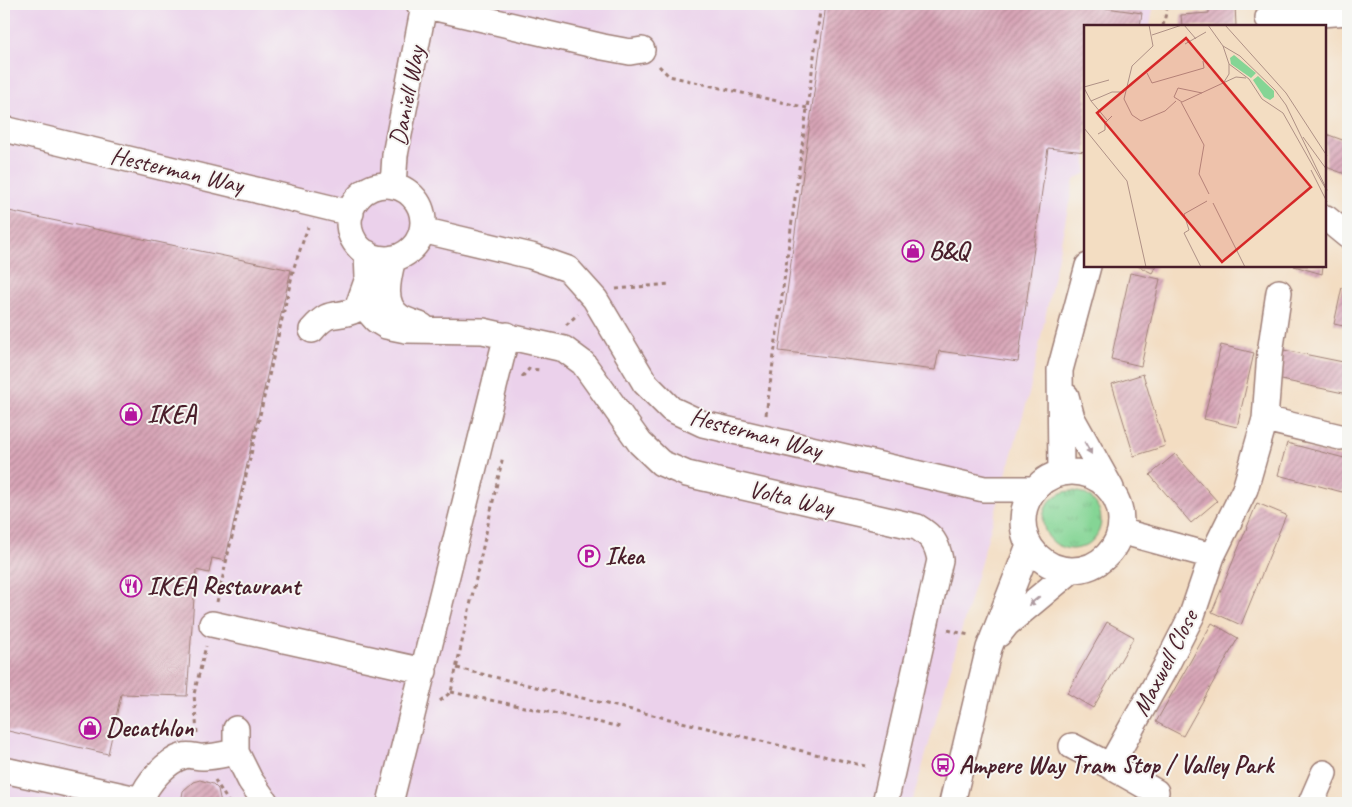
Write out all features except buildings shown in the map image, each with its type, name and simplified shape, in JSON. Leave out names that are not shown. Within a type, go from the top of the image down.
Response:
[{"type":"street","points":[[422,5],[603,47],[630,52],[642,50]]},
{"type":"street","name":"Daniell Way","points":[[393,186],[395,156],[422,5]]},
{"type":"street","points":[[1266,16],[1348,12]]},
{"type":"street","name":"Hesterman Way","points":[[4,129],[351,213]]},
{"type":"street","points":[[393,186],[407,191],[416,200],[423,217],[422,230],[411,249],[393,258],[380,258],[367,254],[357,245],[351,233],[351,213],[358,198],[373,187],[393,186]]},
{"type":"street","name":"Hesterman Way","points":[[422,230],[531,256],[568,269],[595,299],[645,383],[671,410],[703,424],[984,489],[1034,489]]},
{"type":"street","points":[[312,330],[323,317],[333,314],[346,315],[357,309],[363,298],[368,278],[367,254]]},
{"type":"street","name":"Volta Way","points":[[393,258],[388,281],[388,296],[391,308],[400,317],[431,330]]},
{"type":"street","points":[[1061,472],[1060,370],[1087,268]]},
{"type":"street","name":"Maxwell Close","points":[[1110,766],[1192,615],[1212,556],[1245,489],[1265,419],[1270,353],[1279,292]]},
{"type":"street","name":"Volta Way","points":[[363,298],[368,311],[376,320],[386,326],[406,330],[483,331],[564,349],[584,363],[640,443],[661,462],[687,474],[917,527],[931,536],[937,545],[940,560],[885,803]]},
{"type":"street","points":[[390,803],[507,335]]},
{"type":"street","points":[[1060,370],[1072,418],[1116,497],[1122,513],[1119,539],[1109,554],[1098,563],[1082,569],[1072,570],[1055,567],[1040,558],[1027,536],[1023,516],[1027,500],[1034,489],[1047,478],[1061,472],[1078,471],[1095,476],[1105,483],[1116,497]]},
{"type":"street","points":[[1265,419],[1340,437]]},
{"type":"street","name":"Hesterman Way","points":[[984,489],[1027,536]]},
{"type":"street","points":[[1120,531],[1212,556]]},
{"type":"street","points":[[952,803],[983,643],[1027,536]]},
{"type":"street","points":[[983,643],[1072,570]]},
{"type":"street","points":[[212,624],[424,671]]},
{"type":"street","points":[[4,770],[141,800],[144,790],[171,763],[185,756],[203,757],[236,741],[250,780],[266,803]]},
{"type":"street","points":[[1072,746],[1156,792]]},
{"type":"street","points":[[1311,803],[1324,773]]},
{"type":"path","points":[[763,437],[821,4]]},
{"type":"path","points":[[1163,25],[1168,4]]},
{"type":"path","points":[[642,50],[669,76],[807,108]]},
{"type":"path","points":[[229,803],[198,748],[194,694],[212,624],[294,268],[305,241],[313,203]]},
{"type":"path","points":[[520,382],[529,369],[546,370]]},
{"type":"path","points":[[439,702],[451,692],[504,453]]},
{"type":"path","points":[[951,631],[983,643]]},
{"type":"path","points":[[457,668],[865,766]]},
{"type":"path","points":[[451,692],[622,727]]},
{"type":"shaded area","points":[[4,4],[1154,4],[1150,25],[1084,25],[1084,174],[1074,180],[1029,394],[912,803],[4,803]]},
{"type":"green space","points":[[1072,491],[1083,493],[1096,504],[1101,520],[1099,531],[1088,544],[1072,549],[1061,547],[1048,536],[1043,520],[1045,509],[1056,496]]},
{"type":"place","name":"B&Q","points":[[913,251]]},
{"type":"place","name":"IKEA","points":[[131,414]]},
{"type":"place","name":"Ikea","points":[[589,556]]},
{"type":"place","name":"IKEA Restaurant","points":[[131,586]]},
{"type":"place","name":"Decathlon","points":[[90,728]]},
{"type":"place","name":"Ampere Way Tram Stop / Valley Park","points":[[943,765]]}]
